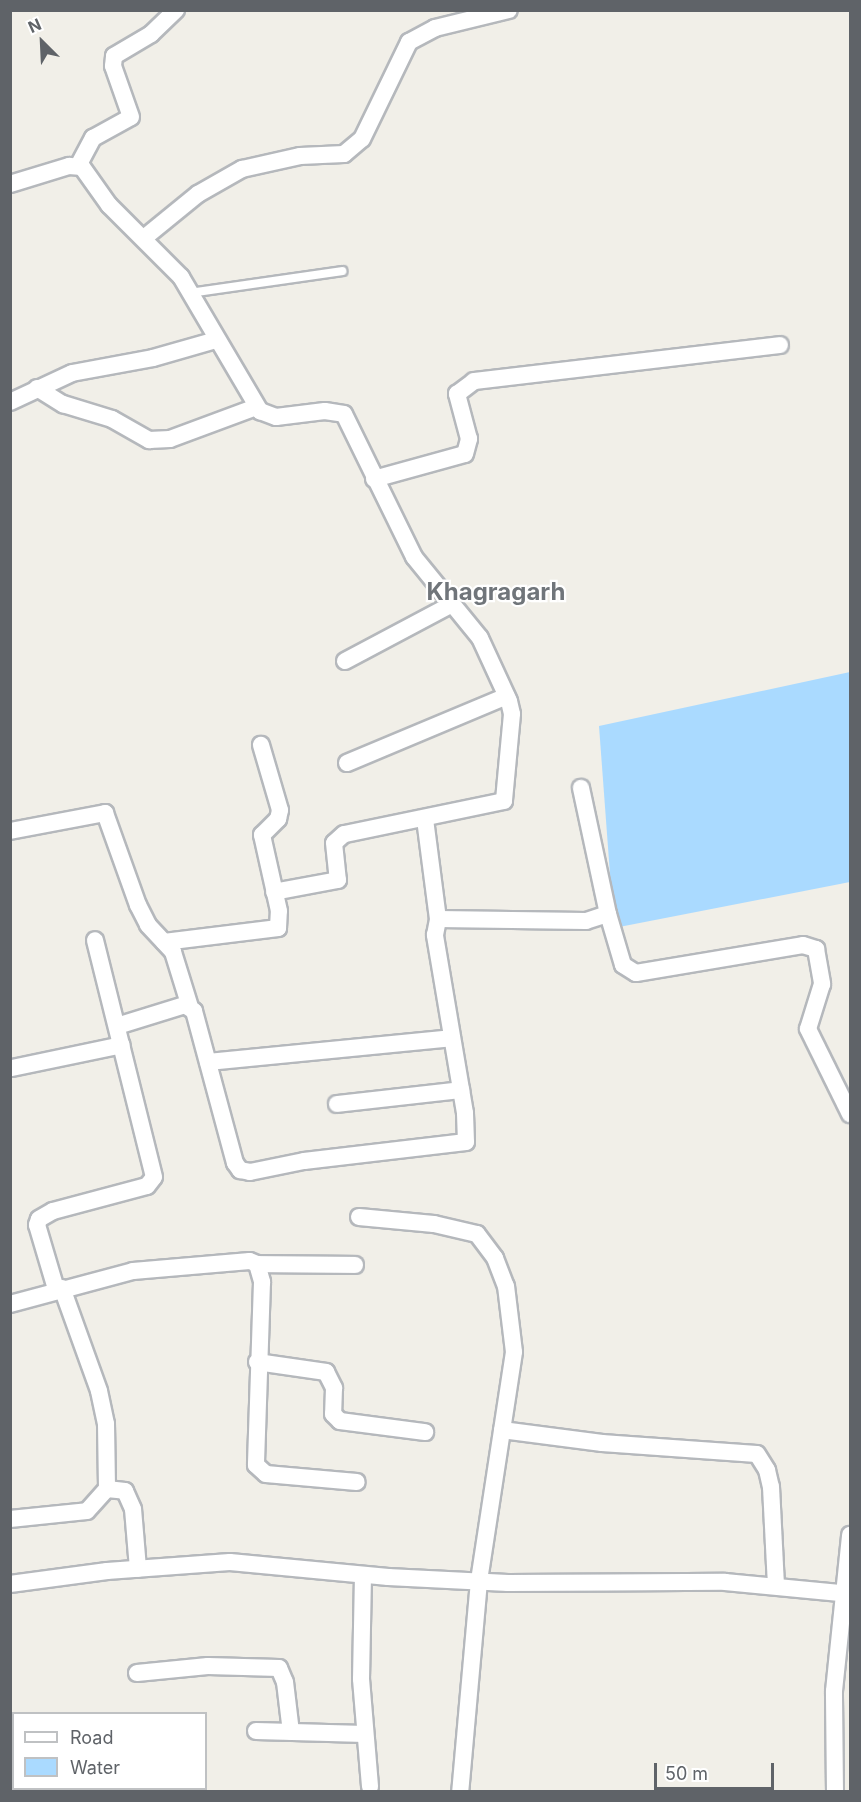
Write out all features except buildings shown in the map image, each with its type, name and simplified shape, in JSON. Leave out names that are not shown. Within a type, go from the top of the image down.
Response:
[{"type":"street","points":[[10,184],[78,166],[93,138],[130,117],[114,56],[151,34],[176,10]]},
{"type":"street","points":[[144,238],[198,194],[242,169],[300,156],[344,154],[352,149],[378,109],[409,42],[441,18],[509,10]]},
{"type":"street","points":[[78,166],[109,205],[181,277],[256,407],[276,417],[325,411],[344,414],[414,557],[480,638],[507,696],[512,714],[504,801],[344,834],[334,843],[338,880],[274,892]]},
{"type":"street","points":[[10,402],[37,388],[91,367],[153,358],[216,340]]},
{"type":"street","points":[[374,479],[465,454],[469,439],[457,394],[474,381],[500,375],[598,368],[780,345]]},
{"type":"street","points":[[37,388],[63,404],[112,420],[149,440],[170,439],[256,407]]},
{"type":"street","points":[[345,661],[452,604]]},
{"type":"street","points":[[347,763],[507,696]]},
{"type":"street","points":[[164,942],[274,931],[280,922],[262,835],[278,819],[280,810],[261,745]]},
{"type":"street","points":[[580,788],[608,914],[623,965],[636,973],[803,945],[816,949],[822,984],[808,1029],[850,1114]]},
{"type":"street","points":[[10,831],[105,813],[138,905],[148,925],[164,942],[179,968],[208,1062],[235,1163],[240,1170],[250,1172],[466,1142],[461,1090],[435,935],[438,920],[425,819]]},
{"type":"street","points":[[438,920],[586,921],[608,914]]},
{"type":"street","points":[[95,940],[153,1177],[147,1186],[53,1211],[39,1219],[37,1225],[99,1391],[106,1424],[107,1489]]},
{"type":"street","points":[[117,1026],[190,1007]]},
{"type":"street","points":[[208,1062],[452,1038]]},
{"type":"street","points":[[12,1068],[122,1045]]},
{"type":"street","points":[[337,1104],[461,1090]]},
{"type":"street","points":[[359,1217],[462,1229],[486,1241],[506,1286],[514,1352],[479,1581],[460,1791]]},
{"type":"street","points":[[10,1304],[59,1288],[179,1265],[250,1261],[256,1264],[355,1265]]},
{"type":"street","points":[[256,1264],[262,1282],[254,1439],[259,1470],[357,1482]]},
{"type":"street","points":[[257,1362],[326,1372],[334,1388],[333,1414],[340,1421],[425,1432]]},
{"type":"street","points":[[502,1430],[602,1443],[757,1454],[767,1470],[772,1495],[776,1586]]},
{"type":"street","points":[[10,1519],[87,1511],[107,1489],[117,1487],[130,1497],[138,1569]]},
{"type":"street","points":[[835,1791],[834,1691],[847,1593],[850,1535]]},
{"type":"street","points":[[10,1584],[138,1569],[230,1562],[363,1575],[479,1581],[662,1580],[776,1586],[847,1593]]},
{"type":"street","points":[[363,1575],[360,1658],[370,1787]]},
{"type":"street","points":[[137,1673],[208,1666],[279,1668],[283,1673],[291,1732]]},
{"type":"street","points":[[256,1731],[365,1734]]},
{"type":"lane","points":[[190,293],[342,271]]},
{"type":"water","points":[[850,672],[850,882],[614,928],[599,726]]},
{"type":"district","name":"Khagragarh","points":[[496,592]]}]
